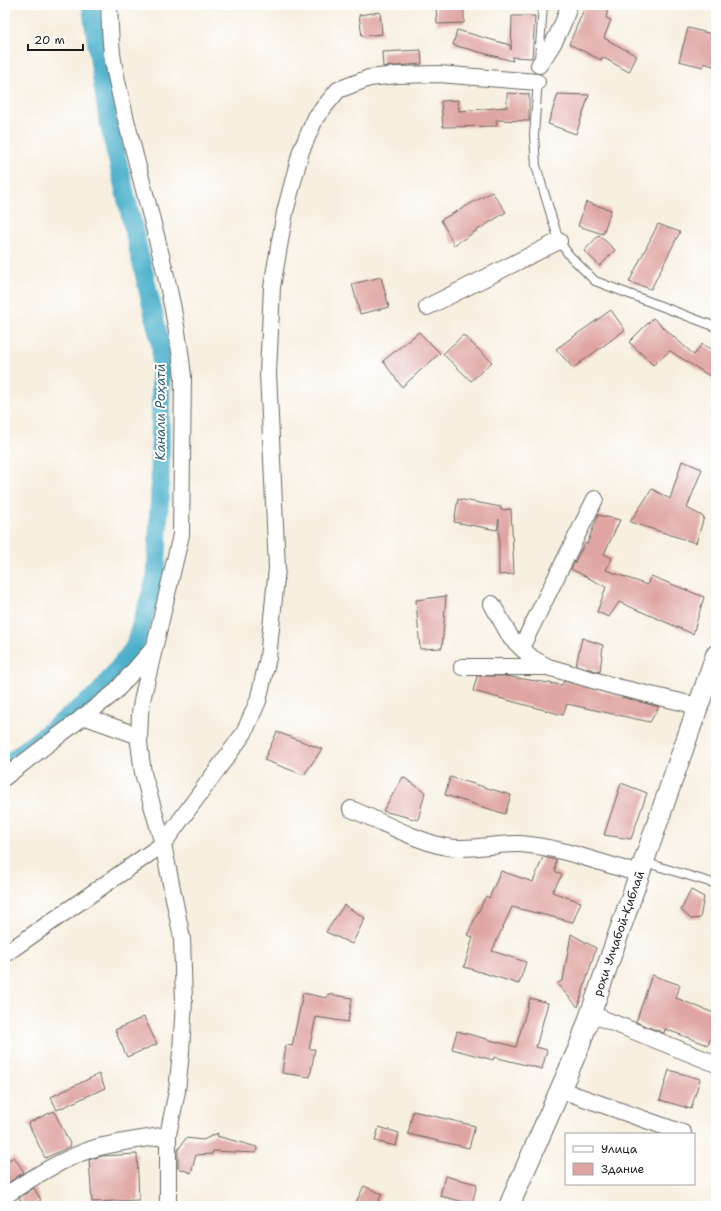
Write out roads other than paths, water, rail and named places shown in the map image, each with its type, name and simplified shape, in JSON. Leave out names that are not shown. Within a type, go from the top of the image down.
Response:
[{"type":"street","points":[[109,5],[114,65],[170,296],[181,354],[183,377],[181,535],[141,708],[139,736],[143,773],[163,844],[182,938],[184,1001],[181,1052],[168,1135],[168,1206]]},
{"type":"street","points":[[539,66],[552,47],[565,19],[569,5]]},
{"type":"street","points":[[5,954],[163,844],[244,733],[258,701],[268,658],[277,568],[268,373],[272,287],[285,212],[301,151],[316,117],[338,90],[369,78],[397,75],[439,74],[537,82]]},
{"type":"street","points":[[427,307],[559,241]]},
{"type":"street","points":[[521,648],[595,498]]},
{"type":"street","points":[[492,604],[511,638],[532,658],[548,667],[617,687],[698,706]]},
{"type":"street","points":[[5,777],[114,693],[155,647]]},
{"type":"street","name":"роҳи Улҷабой-Қиблаӣ","points":[[509,1206],[561,1090],[591,1014],[716,655]]},
{"type":"street","points":[[462,667],[548,667]]},
{"type":"street","points":[[83,716],[139,736]]},
{"type":"street","points":[[351,809],[420,838],[446,847],[469,848],[518,844],[545,847],[642,868]]},
{"type":"street","points":[[591,1014],[716,1064]]},
{"type":"street","points":[[561,1090],[683,1133]]},
{"type":"street","points":[[5,1196],[60,1163],[91,1150],[122,1142],[168,1135]]},
{"type":"lane","points":[[542,5],[534,135],[536,166],[559,241],[569,255],[595,281],[716,327]]},
{"type":"lane","points":[[642,868],[716,884]]},
{"type":"waterway","name":"Канали Роҳатӣ","points":[[5,766],[99,693],[134,648],[156,577],[160,487],[161,346],[108,120],[91,5]]}]
